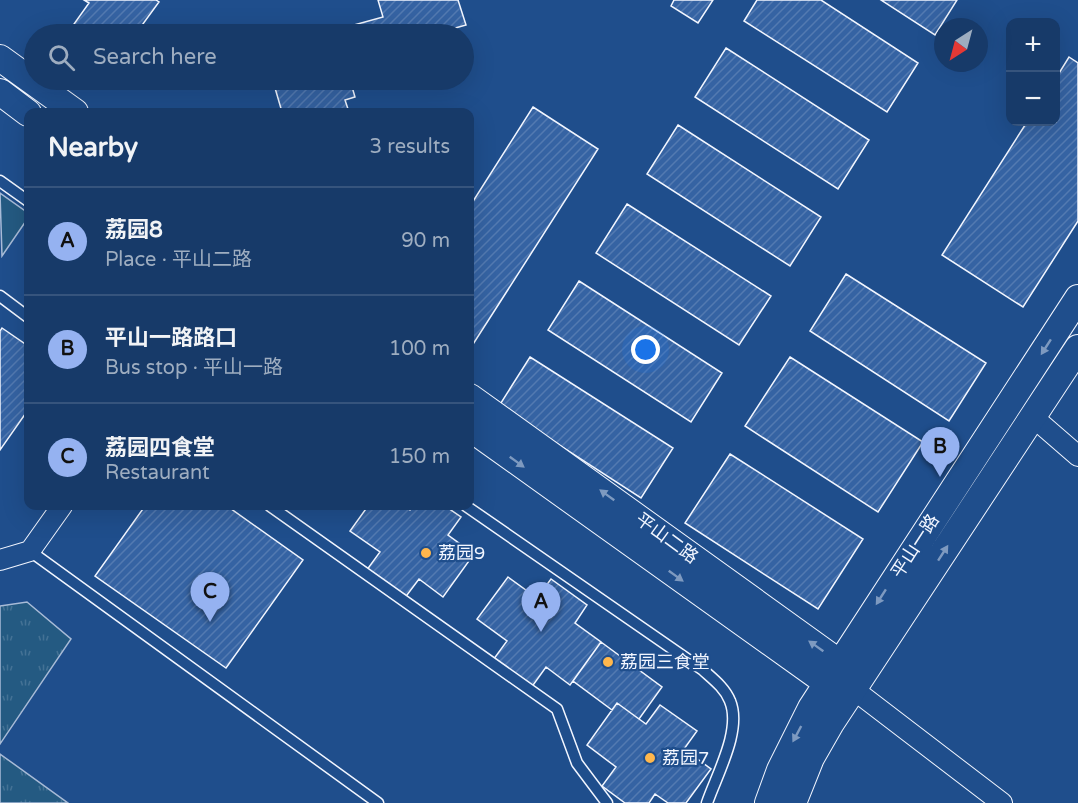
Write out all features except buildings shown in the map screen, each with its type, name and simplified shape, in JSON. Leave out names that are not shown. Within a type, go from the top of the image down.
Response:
[{"type":"street","points":[[0,58],[24,75]]},
{"type":"street","points":[[44,90],[69,108]]},
{"type":"street","points":[[0,93],[24,110]]},
{"type":"street","name":"平山一路","points":[[768,803],[795,738],[833,673],[1078,298]]},
{"type":"street","name":"平山一路","points":[[794,803],[811,758],[853,689],[1078,348]]},
{"type":"street","name":"平山二路","points":[[474,399],[1002,803]]},
{"type":"street","points":[[1033,417],[1078,456]]},
{"type":"street","name":"平山二路","points":[[474,431],[833,673]]},
{"type":"street","points":[[0,560],[30,552],[59,510]]},
{"type":"lane","points":[[0,181],[24,198]]},
{"type":"lane","points":[[0,296],[24,314]]},
{"type":"lane","points":[[276,510],[557,709],[577,764],[608,803]]},
{"type":"lane","points":[[472,510],[703,670],[720,686],[730,699],[734,714],[733,733],[707,803]]},
{"type":"lane","points":[[30,552],[378,803]]},
{"type":"green space","points":[[0,193],[24,210],[24,224],[2,256]]},
{"type":"green space","points":[[27,602],[71,639],[0,744],[0,606]]},
{"type":"green space","points":[[0,754],[68,803],[0,803]]},
{"type":"place","name":"平山一路路口","points":[[940,477]]},
{"type":"place","name":"荔园9","points":[[426,553]]},
{"type":"place","name":"荔园四食堂","points":[[210,622]]},
{"type":"place","name":"荔园8","points":[[541,632]]},
{"type":"place","name":"荔园三食堂","points":[[608,662]]},
{"type":"place","name":"荔园7","points":[[650,758]]}]
